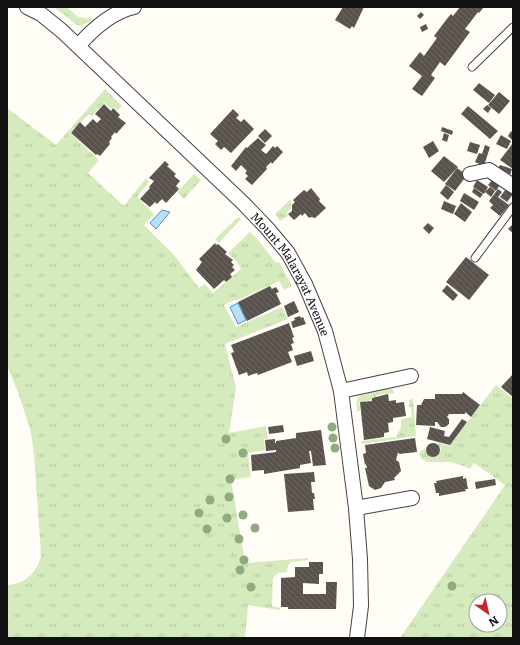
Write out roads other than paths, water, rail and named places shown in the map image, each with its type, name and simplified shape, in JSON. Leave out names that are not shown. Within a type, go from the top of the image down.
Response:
[{"type":"street","name":"Mount Malarayat Avenue","points":[[28,7],[51,21],[229,190],[267,228],[288,253],[305,284],[325,331],[341,391],[356,508],[361,606],[357,638]]},
{"type":"street","points":[[78,46],[104,22],[125,10],[134,7]]},
{"type":"street","points":[[470,174],[489,170],[513,186]]},
{"type":"street","points":[[341,391],[411,376]]},
{"type":"street","points":[[356,508],[412,498]]},
{"type":"lane","points":[[472,68],[513,27]]},
{"type":"lane","points":[[475,258],[513,207]]},
{"type":"water","points":[[162,210],[170,212],[156,229],[150,223]]},
{"type":"water","points":[[238,303],[246,320],[238,324],[230,307]]}]
